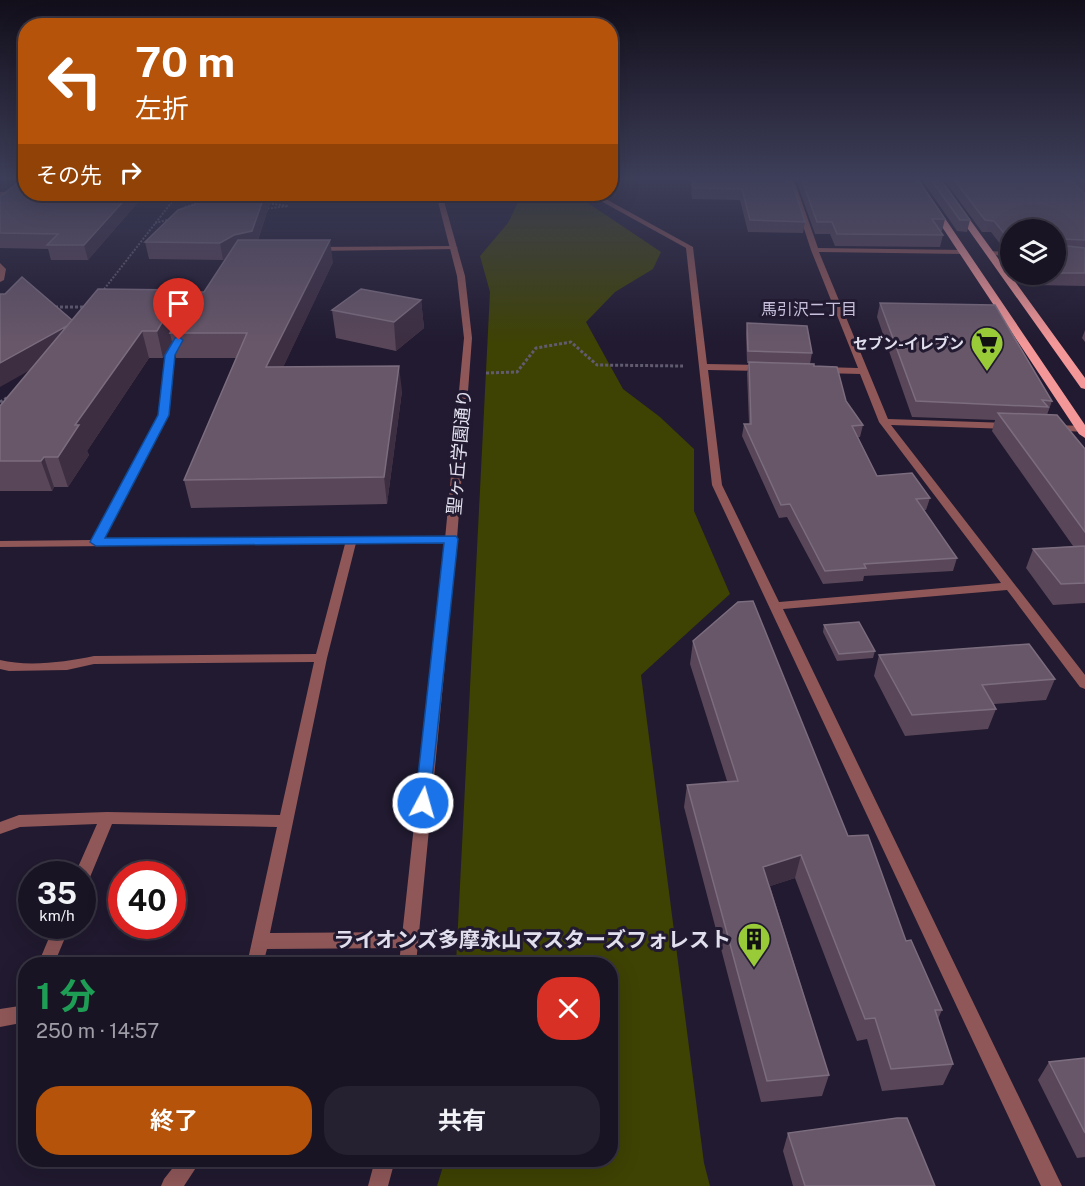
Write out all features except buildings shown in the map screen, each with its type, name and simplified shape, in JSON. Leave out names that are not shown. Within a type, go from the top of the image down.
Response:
[{"type":"main road","points":[[951,232],[1084,430]]},
{"type":"main road","points":[[974,232],[1085,386]]},
{"type":"street","name":"聖ヶ丘学園通り","points":[[408,957],[451,539],[468,338],[466,304],[450,232]]},
{"type":"street","points":[[662,232],[689,247],[717,485],[1052,1186]]},
{"type":"street","points":[[809,232],[884,422],[1085,684]]},
{"type":"street","points":[[308,249],[454,248]]},
{"type":"street","points":[[815,250],[964,252]]},
{"type":"street","points":[[990,254],[1000,254]]},
{"type":"street","points":[[0,265],[0,280]]},
{"type":"street","points":[[96,542],[163,415],[170,355],[186,328]]},
{"type":"street","points":[[702,367],[771,369]]},
{"type":"street","points":[[817,370],[862,371]]},
{"type":"street","points":[[884,422],[1023,427]]},
{"type":"street","points":[[1046,428],[1084,430]]},
{"type":"street","points":[[257,957],[321,658],[351,539]]},
{"type":"street","points":[[0,544],[451,539]]},
{"type":"street","points":[[776,606],[1010,586]]},
{"type":"street","points":[[0,664],[9,667],[68,666],[94,660],[321,658]]},
{"type":"street","points":[[0,828],[19,821],[107,818],[286,821]]},
{"type":"street","points":[[89,861],[107,818]]},
{"type":"street","points":[[49,957],[57,939]]},
{"type":"street","points":[[261,941],[409,940]]},
{"type":"street","points":[[0,1018],[18,1015]]},
{"type":"street","points":[[171,1186],[186,1167]]},
{"type":"street","points":[[378,1186],[383,1167]]},
{"type":"path","points":[[97,298],[148,232]]},
{"type":"path","points":[[45,307],[89,309]]},
{"type":"path","points":[[482,373],[516,372],[536,348],[571,342],[597,365],[702,367]]},
{"type":"path","points":[[0,402],[18,391]]},
{"type":"shaded area","points":[[500,232],[632,232],[661,252],[653,269],[615,292],[586,322],[623,389],[660,417],[694,449],[694,511],[730,594],[641,675],[704,1163],[710,1186],[437,1186],[443,1167],[618,1167],[618,957],[456,957],[490,292],[480,256]]},
{"type":"place","name":"セブン-イレブン","points":[[987,372]]},
{"type":"place","name":"ライオンズ多摩永山マスターズフォレスト","points":[[754,968]]},
{"type":"district","name":"馬引沢二丁目","points":[[809,309]]},
{"type":"route","points":[[179,340],[170,355],[163,415],[96,542],[451,539],[423,803]]}]
